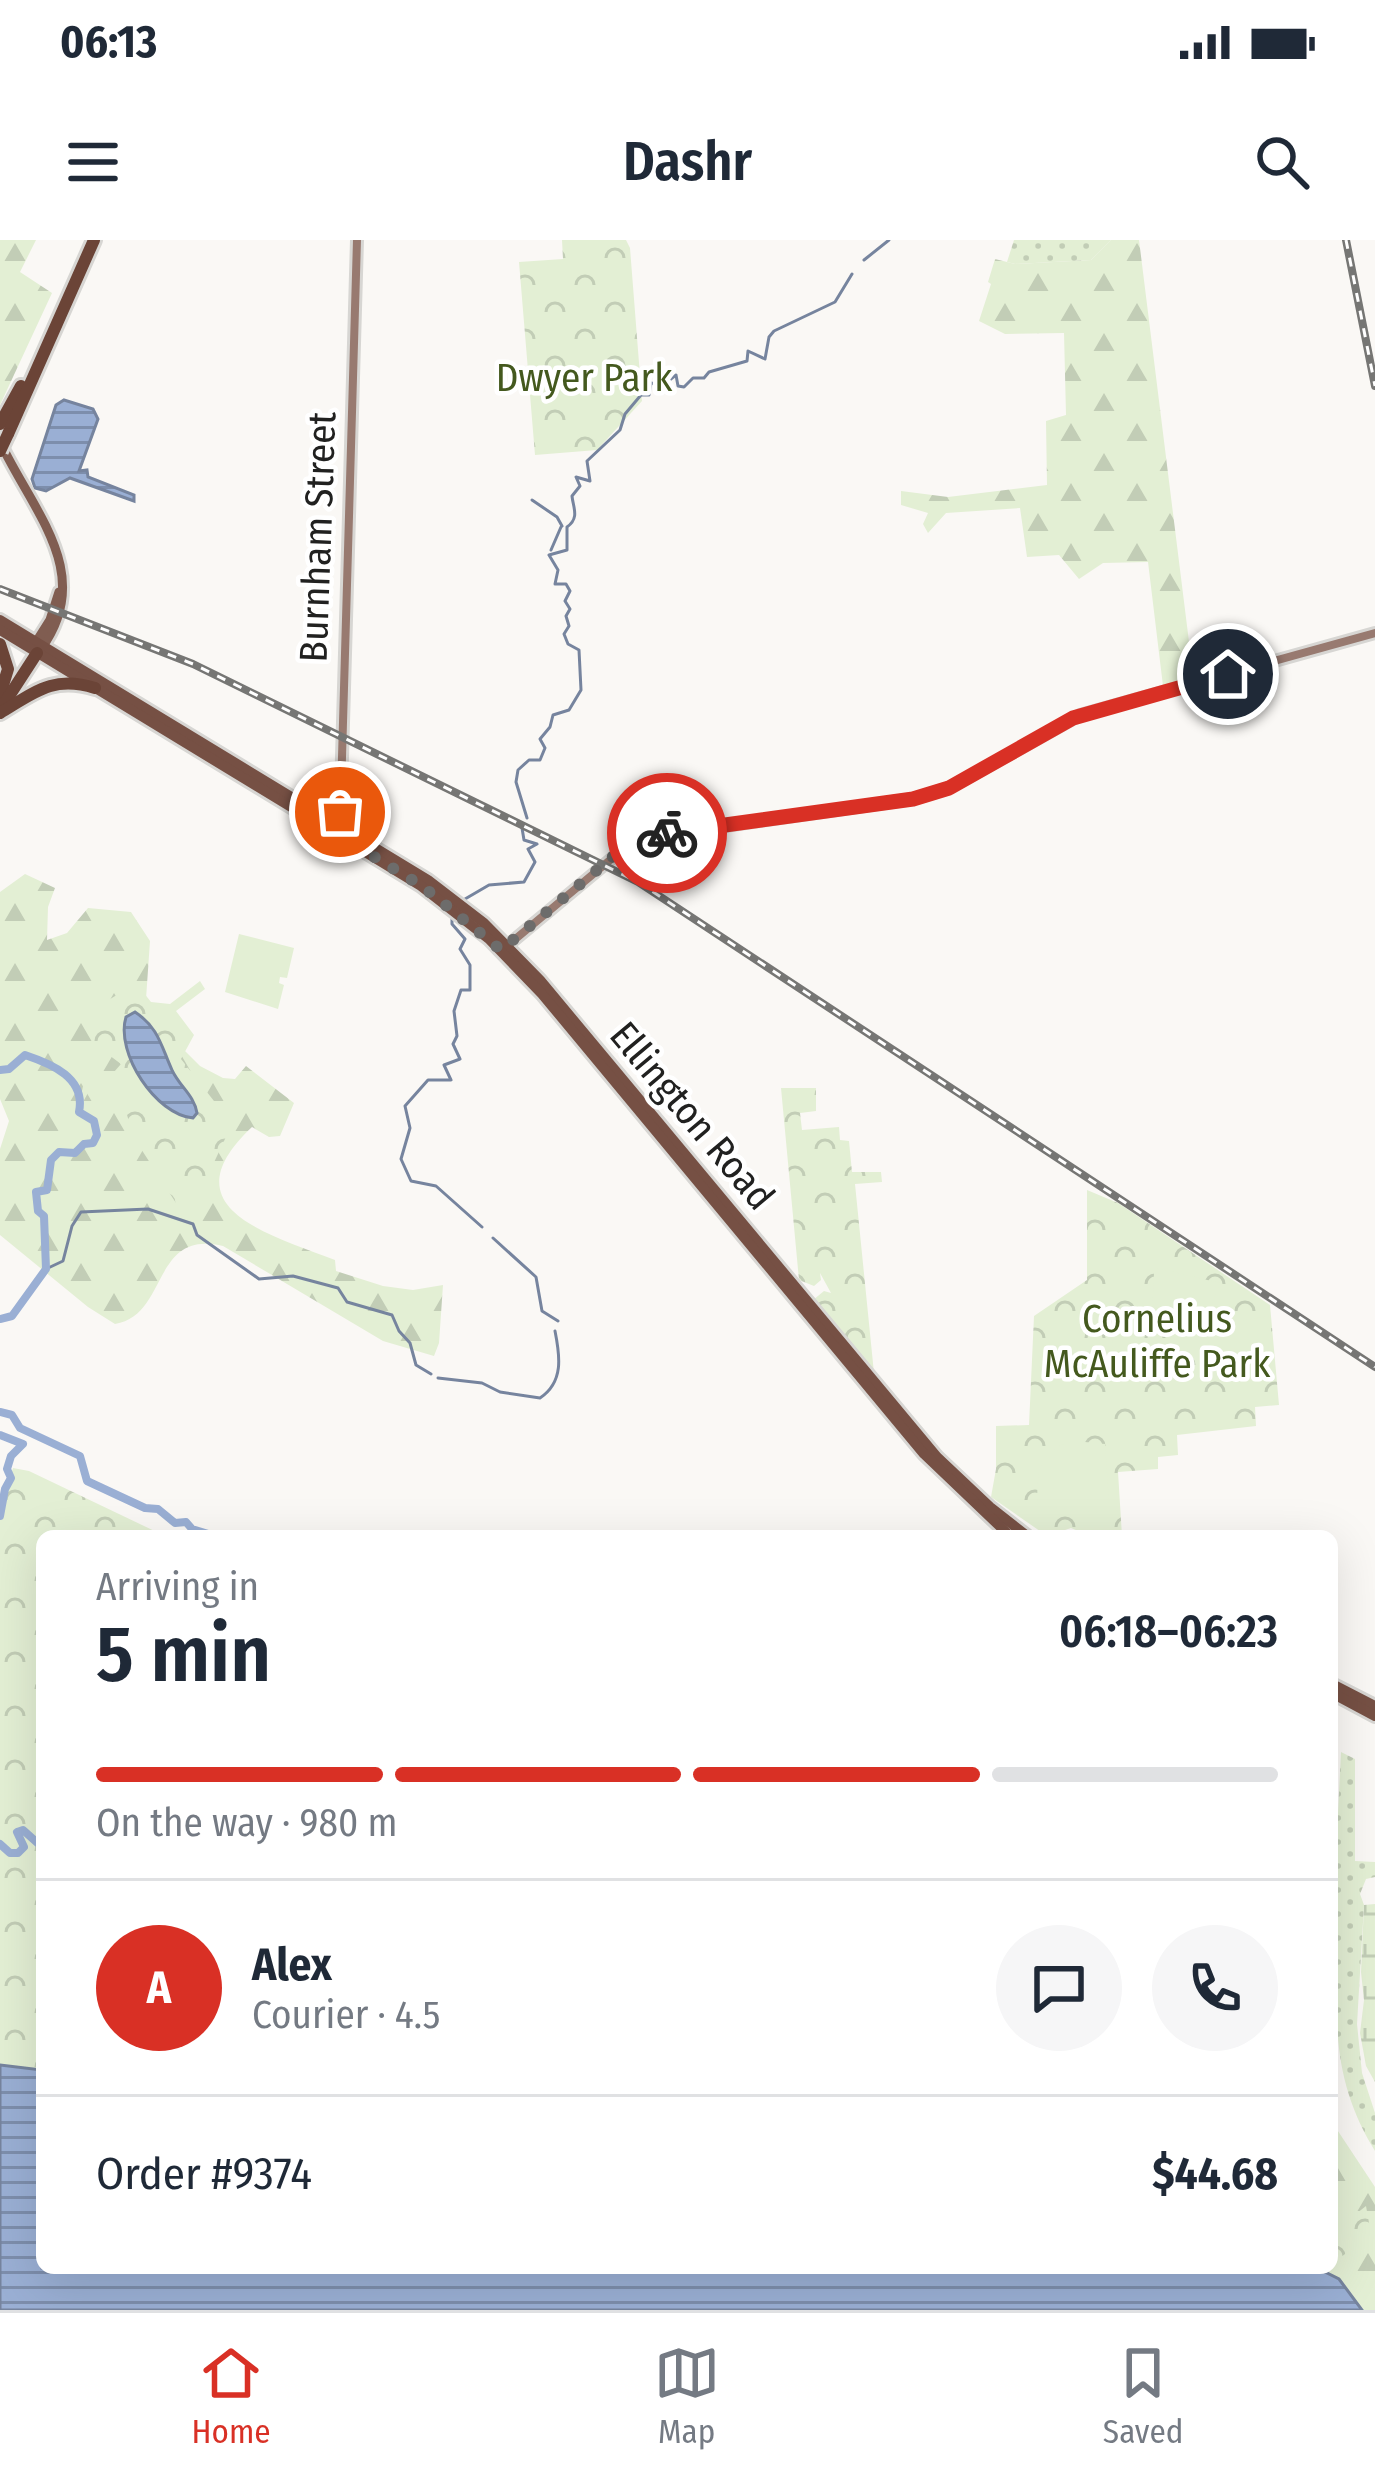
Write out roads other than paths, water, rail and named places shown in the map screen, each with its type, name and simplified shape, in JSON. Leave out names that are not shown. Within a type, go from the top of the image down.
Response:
[{"type":"highway","points":[[0,451],[2,430],[90,240]]},
{"type":"highway","points":[[2,430],[90,240]]},
{"type":"highway","points":[[0,620],[95,688],[137,709]]},
{"type":"highway","points":[[0,630],[137,709]]},
{"type":"highway","points":[[0,644],[8,669],[0,697]]},
{"type":"highway","points":[[0,697],[37,648]]},
{"type":"highway","points":[[0,711],[37,648]]},
{"type":"highway","points":[[0,711],[50,683],[74,682],[95,688]]},
{"type":"highway","name":"Ellington Road","points":[[137,709],[340,831],[505,948],[960,1486]]},
{"type":"highway","points":[[960,1486],[1004,1530]]},
{"type":"highway","points":[[960,1486],[1019,1530]]},
{"type":"highway","points":[[1338,1687],[1375,1706]]},
{"type":"highway","points":[[1338,1697],[1375,1716]]},
{"type":"main road","name":"Burnham Street","points":[[340,831],[357,240]]},
{"type":"main road","points":[[2,430],[56,548],[63,581],[61,612],[37,648]]},
{"type":"main road","points":[[505,948],[641,838],[913,799],[949,788],[1080,715],[1375,633]]},
{"type":"water","points":[[64,400],[93,409],[98,419],[79,471],[87,470],[88,477],[134,495],[134,501],[70,478],[46,491],[35,488],[32,479],[56,405]]},
{"type":"water","points":[[135,1012],[154,1031],[193,1101],[197,1113],[193,1118],[165,1106],[133,1064],[124,1032],[126,1017]]},
{"type":"water","points":[[0,2065],[36,2069],[36,2274],[1329,2274],[1339,2279],[1362,2310],[0,2310]]},
{"type":"waterway","points":[[864,260],[889,240]]},
{"type":"waterway","points":[[527,818],[516,782],[518,770],[529,760],[540,760],[545,748],[540,739],[553,715],[569,710],[581,690],[579,650],[568,644],[564,634],[569,626],[570,609],[565,601],[570,591],[566,584],[555,584],[558,570],[549,555],[567,550],[567,527],[575,516],[572,496],[580,486],[576,477],[590,481],[587,461],[620,430],[625,414],[641,395],[649,395],[651,383],[663,385],[676,375],[678,386],[684,387],[693,378],[747,361],[748,351],[765,359],[774,331],[835,302],[852,274]]},
{"type":"waterway","points":[[532,500],[562,526]]},
{"type":"waterway","points":[[551,550],[561,527]]},
{"type":"waterway","points":[[465,899],[489,885],[524,882],[535,862],[528,849],[537,844],[524,840],[522,828]]},
{"type":"waterway","points":[[452,917],[465,939],[460,949],[470,965],[470,990],[461,990],[454,1011],[457,1036],[453,1044],[460,1059],[444,1065],[451,1080],[428,1080],[405,1106],[410,1128],[401,1159],[411,1181],[436,1186],[482,1227]]},
{"type":"waterway","points":[[0,1070],[9,1069],[25,1055],[65,1074],[77,1090],[79,1112],[94,1121],[97,1135],[93,1143],[75,1153],[59,1152],[51,1160],[47,1190],[36,1192],[38,1211],[44,1216],[46,1269],[12,1316],[0,1319]]},
{"type":"waterway","points":[[46,1269],[63,1261],[72,1226],[81,1212],[148,1209],[193,1224],[197,1235],[259,1279],[293,1276],[338,1288],[347,1302],[392,1315],[410,1343],[416,1365],[431,1374]]},
{"type":"waterway","points":[[493,1238],[536,1277],[542,1311],[558,1321]]},
{"type":"waterway","points":[[438,1378],[540,1398],[557,1376],[555,1331]]},
{"type":"waterway","points":[[0,1412],[12,1415],[20,1428],[80,1456],[87,1481],[145,1508],[158,1509],[175,1523],[186,1522],[195,1530]]},
{"type":"waterway","points":[[0,1435],[23,1444],[11,1456],[7,1469],[11,1478],[0,1516]]},
{"type":"waterway","points":[[0,1844],[18,1853],[24,1847],[17,1832],[23,1830],[36,1842]]},
{"type":"railway","points":[[1346,240],[1375,386]]},
{"type":"railway","points":[[0,589],[193,664],[638,882],[1375,1367]]},
{"type":"park label","name":"Dwyer Park","points":[[584,378]]},
{"type":"park label","name":"Cornelius McAuliffe Park","points":[[1157,1342]]}]
